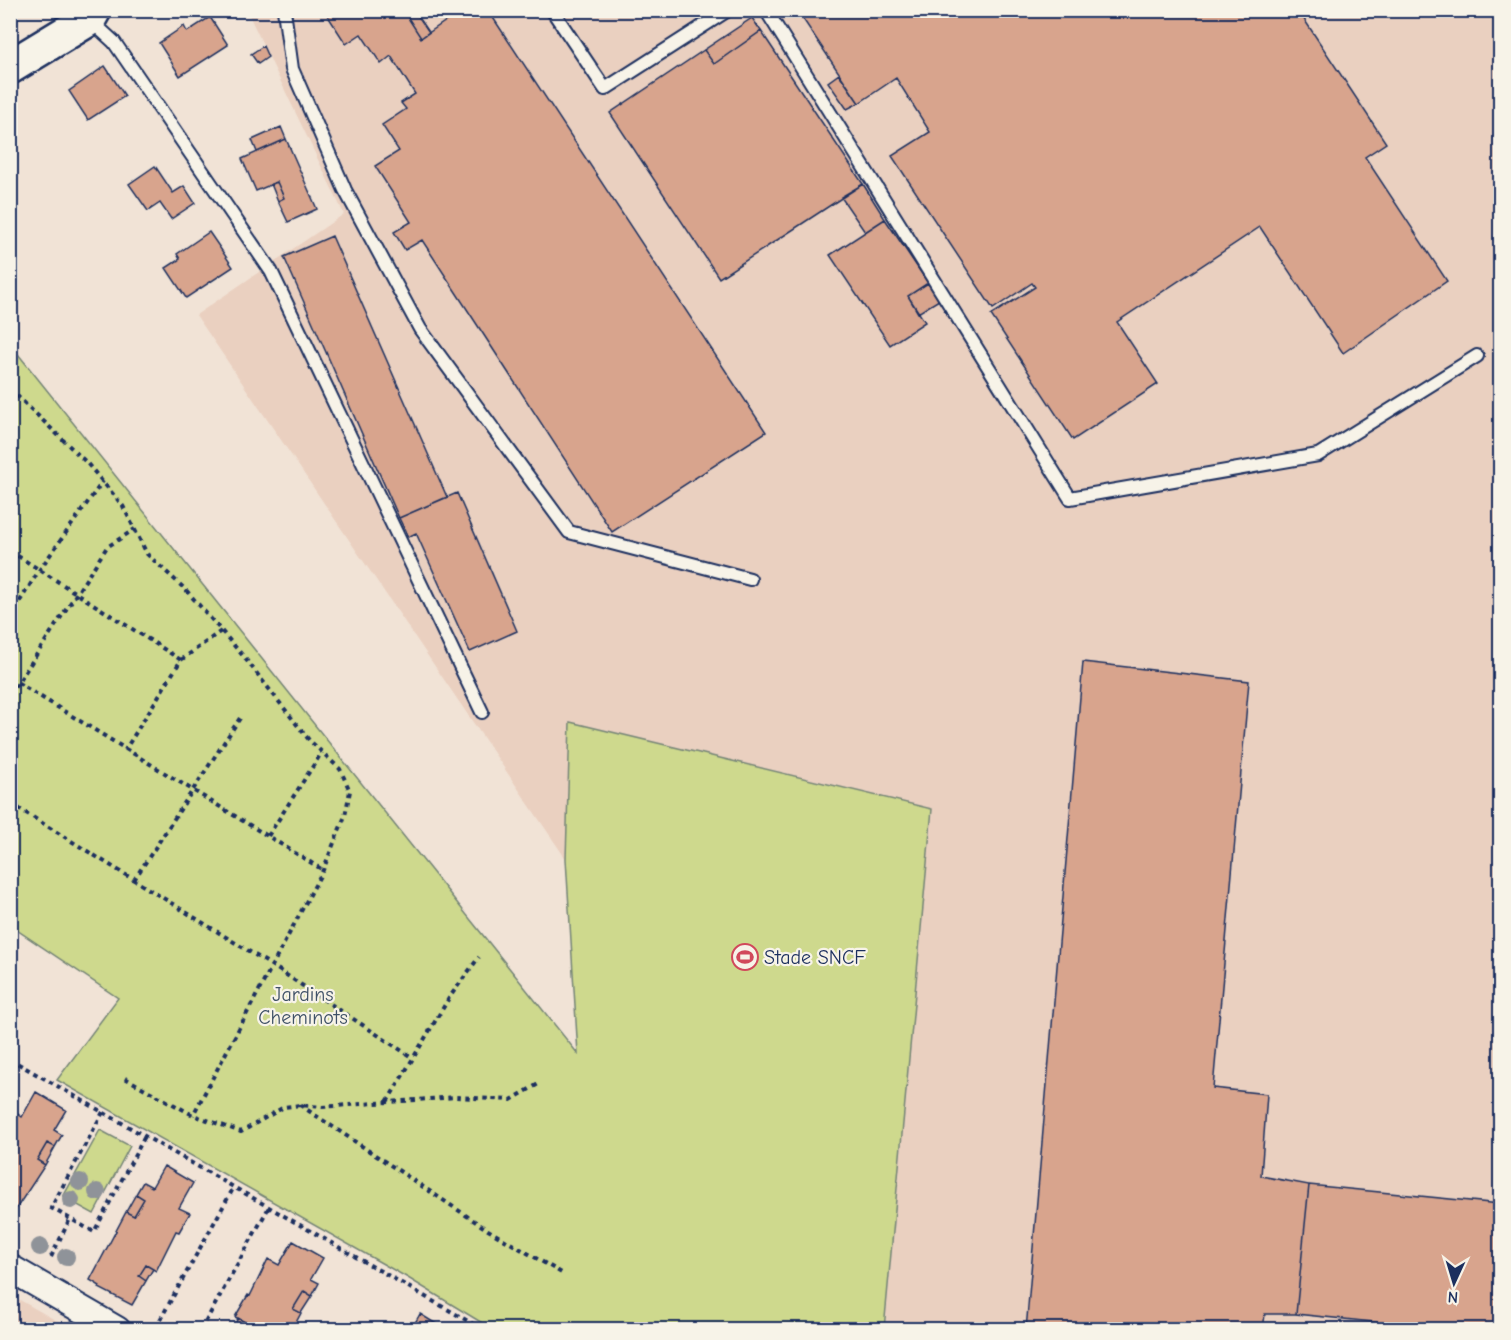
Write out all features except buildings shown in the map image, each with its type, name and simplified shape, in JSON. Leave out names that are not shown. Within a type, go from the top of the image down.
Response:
[{"type":"street","points":[[10,67],[76,19]]},
{"type":"street","points":[[10,1268],[117,1329]]},
{"type":"lane","points":[[284,10],[292,69],[345,190],[420,329],[569,532],[750,579]]},
{"type":"lane","points":[[552,10],[605,89],[728,10]]},
{"type":"lane","points":[[766,10],[1070,498],[1318,455],[1478,356]]},
{"type":"lane","points":[[76,19],[114,42],[271,271],[482,712]]},
{"type":"path","points":[[10,389],[103,481],[123,506],[147,554],[186,590],[221,630],[309,740],[340,769],[350,791],[345,816],[323,870],[193,1115]]},
{"type":"path","points":[[10,617],[40,569],[103,481]]},
{"type":"path","points":[[10,695],[107,547],[135,529]]},
{"type":"path","points":[[10,551],[181,660]]},
{"type":"path","points":[[124,750],[181,660],[221,630]]},
{"type":"path","points":[[10,678],[323,870]]},
{"type":"path","points":[[134,880],[240,718]]},
{"type":"path","points":[[268,836],[322,752]]},
{"type":"path","points":[[10,803],[271,965],[413,1058]]},
{"type":"path","points":[[387,1102],[449,998],[478,957]]},
{"type":"path","points":[[10,1059],[473,1324]]},
{"type":"path","points":[[125,1078],[193,1115],[241,1132],[284,1107],[300,1105],[322,1107],[456,1097],[511,1100],[540,1083]]},
{"type":"path","points":[[300,1105],[488,1230],[565,1275]]},
{"type":"path","points":[[103,1112],[51,1208],[70,1219],[94,1232],[145,1136]]},
{"type":"path","points":[[160,1320],[234,1187]]},
{"type":"path","points":[[201,1329],[269,1207]]},
{"type":"path","points":[[51,1257],[70,1219]]},
{"type":"shaded area","points":[[247,11],[1500,11],[1500,1329],[884,1329],[932,809],[571,722],[566,859],[196,315],[344,214]]},
{"type":"shaded area","points":[[11,1295],[71,1329],[11,1329]]},
{"type":"green space","name":"Jardins Cheminots","points":[[10,344],[578,1054],[566,859],[570,722],[932,809],[884,1329],[484,1329],[484,1324],[408,1278],[57,1080],[118,998],[11,926]]},
{"type":"green space","points":[[100,1130],[130,1146],[94,1214],[63,1197]]},
{"type":"place","name":"Stade SNCF","points":[[745,957]]}]
